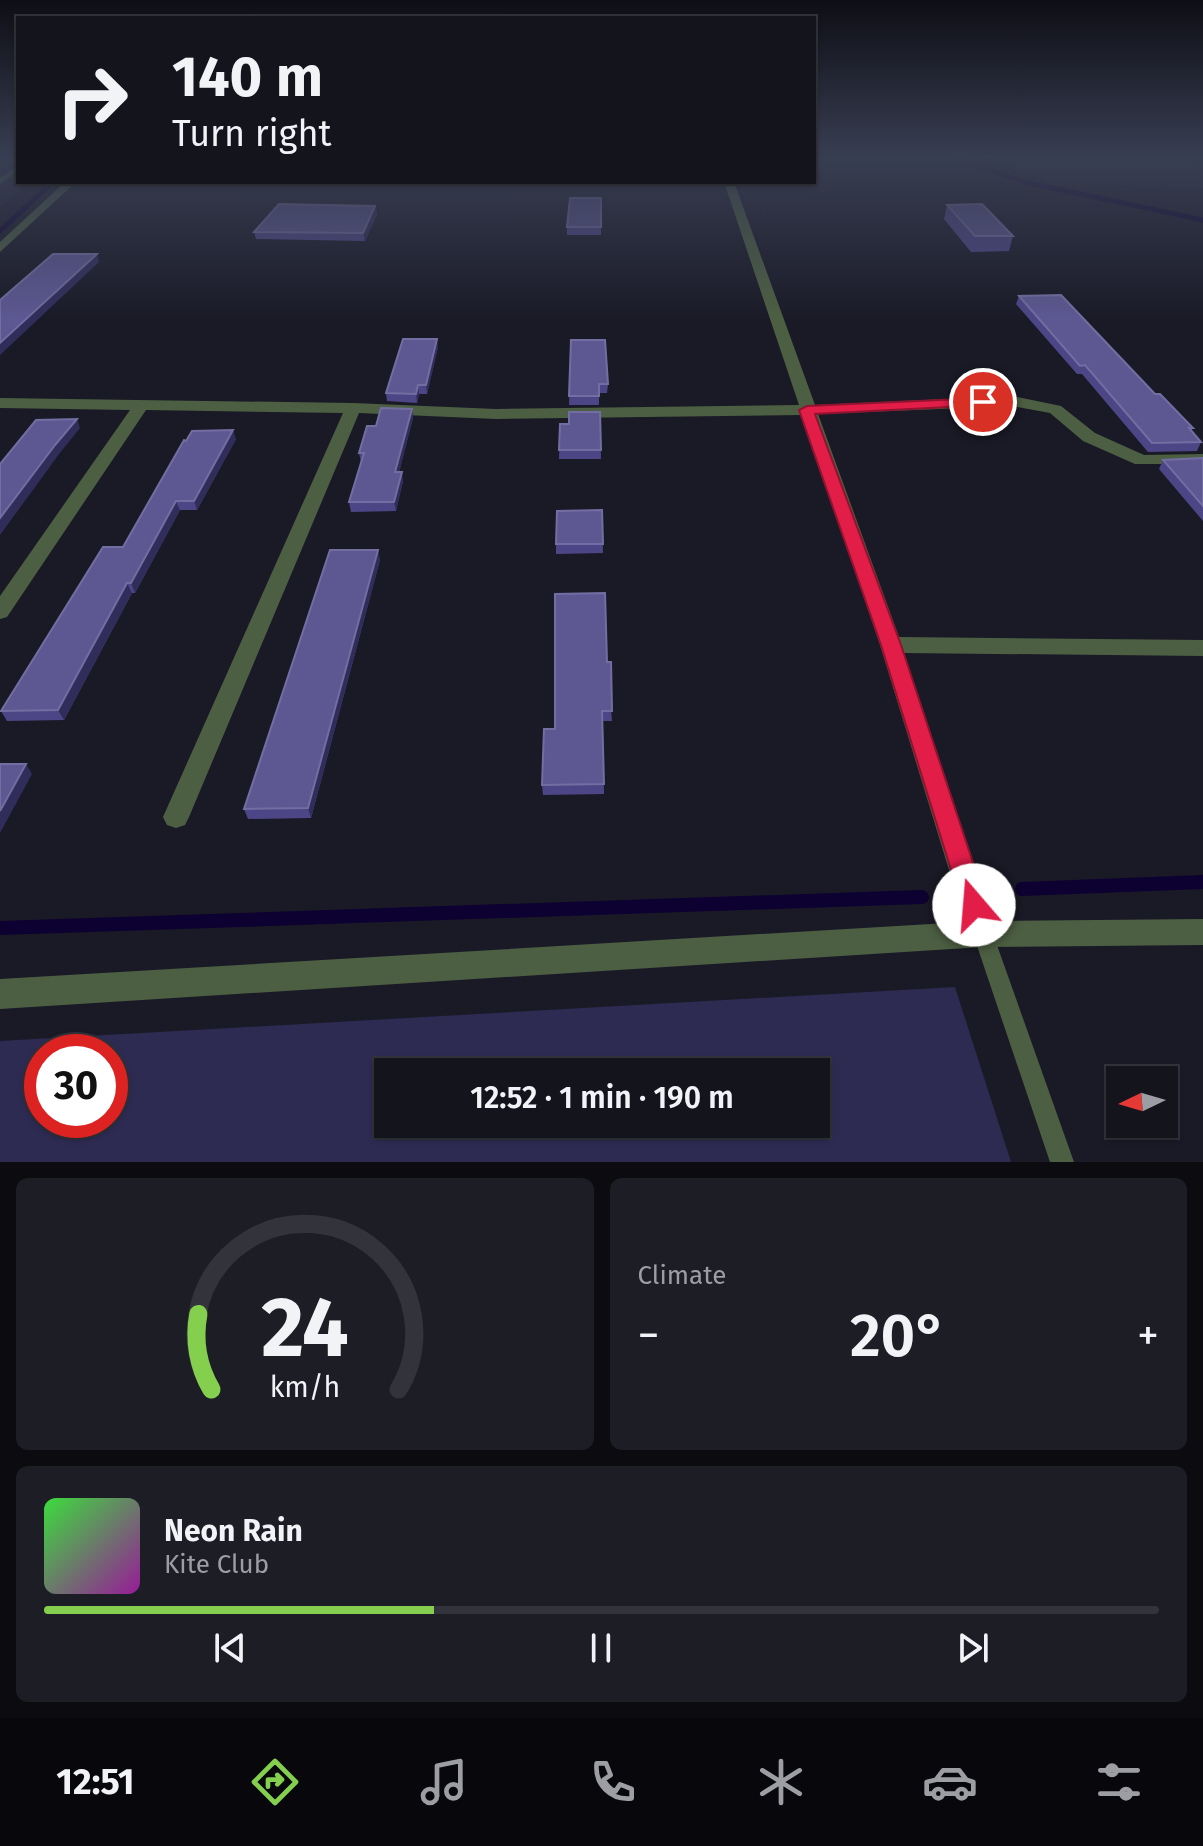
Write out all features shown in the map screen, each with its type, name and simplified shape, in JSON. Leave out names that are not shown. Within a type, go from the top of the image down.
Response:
[{"type":"street","points":[[0,248],[38,212]]},
{"type":"street","points":[[739,212],[891,645],[983,934]]},
{"type":"street","points":[[0,403],[353,408],[496,414],[807,410],[1012,401],[1055,409],[1089,437],[1141,460],[1203,459]]},
{"type":"street","points":[[0,612],[140,407]]},
{"type":"street","points":[[176,817],[353,408]]},
{"type":"street","points":[[891,645],[1203,648]]},
{"type":"street","points":[[0,994],[983,934],[1203,932]]},
{"type":"lane","points":[[983,934],[1062,1162]]},
{"type":"shaded area","points":[[955,987],[1011,1162],[0,1162],[0,1041],[24,1040],[24,1138],[128,1138],[128,1034],[124,1034]]},
{"type":"building","points":[[272,212],[372,212],[363,233],[254,232]]},
{"type":"building","points":[[569,212],[601,212],[601,227],[567,227]]},
{"type":"building","points":[[954,212],[990,212],[1013,236],[975,236]]},
{"type":"building","points":[[53,254],[97,254],[0,343],[0,300]]},
{"type":"building","points":[[1061,295],[1155,394],[1160,394],[1193,428],[1189,428],[1201,442],[1152,443],[1085,365],[1080,366],[1019,296]]},
{"type":"building","points":[[403,339],[437,339],[426,385],[418,385],[416,394],[386,393]]},
{"type":"building","points":[[571,340],[605,340],[608,384],[599,384],[599,396],[569,396]]},
{"type":"building","points":[[381,408],[412,409],[395,472],[402,472],[394,502],[349,502],[364,453],[359,453],[367,426],[376,426]]},
{"type":"building","points":[[569,412],[600,412],[601,450],[559,450],[560,424],[569,424]]},
{"type":"building","points":[[77,419],[0,518],[0,464],[36,420]]},
{"type":"building","points":[[233,430],[194,501],[176,501],[58,710],[1,711],[103,547],[123,547],[184,440],[192,431]]},
{"type":"building","points":[[1203,458],[1203,506],[1163,460]]},
{"type":"building","points":[[602,510],[603,544],[556,544],[557,511]]},
{"type":"building","points":[[330,550],[378,550],[308,808],[244,809]]},
{"type":"building","points":[[605,593],[612,711],[602,711],[604,784],[542,785],[544,729],[555,729],[555,594]]},
{"type":"building","points":[[0,764],[26,764],[0,811]]},
{"type":"waterway","points":[[0,231],[20,212]]},
{"type":"waterway","points":[[1166,212],[1203,220]]},
{"type":"waterway","points":[[1022,889],[1203,882]]},
{"type":"waterway","points":[[0,928],[922,897]]},
{"type":"route","points":[[974,905],[891,645],[807,410],[983,402]]}]
